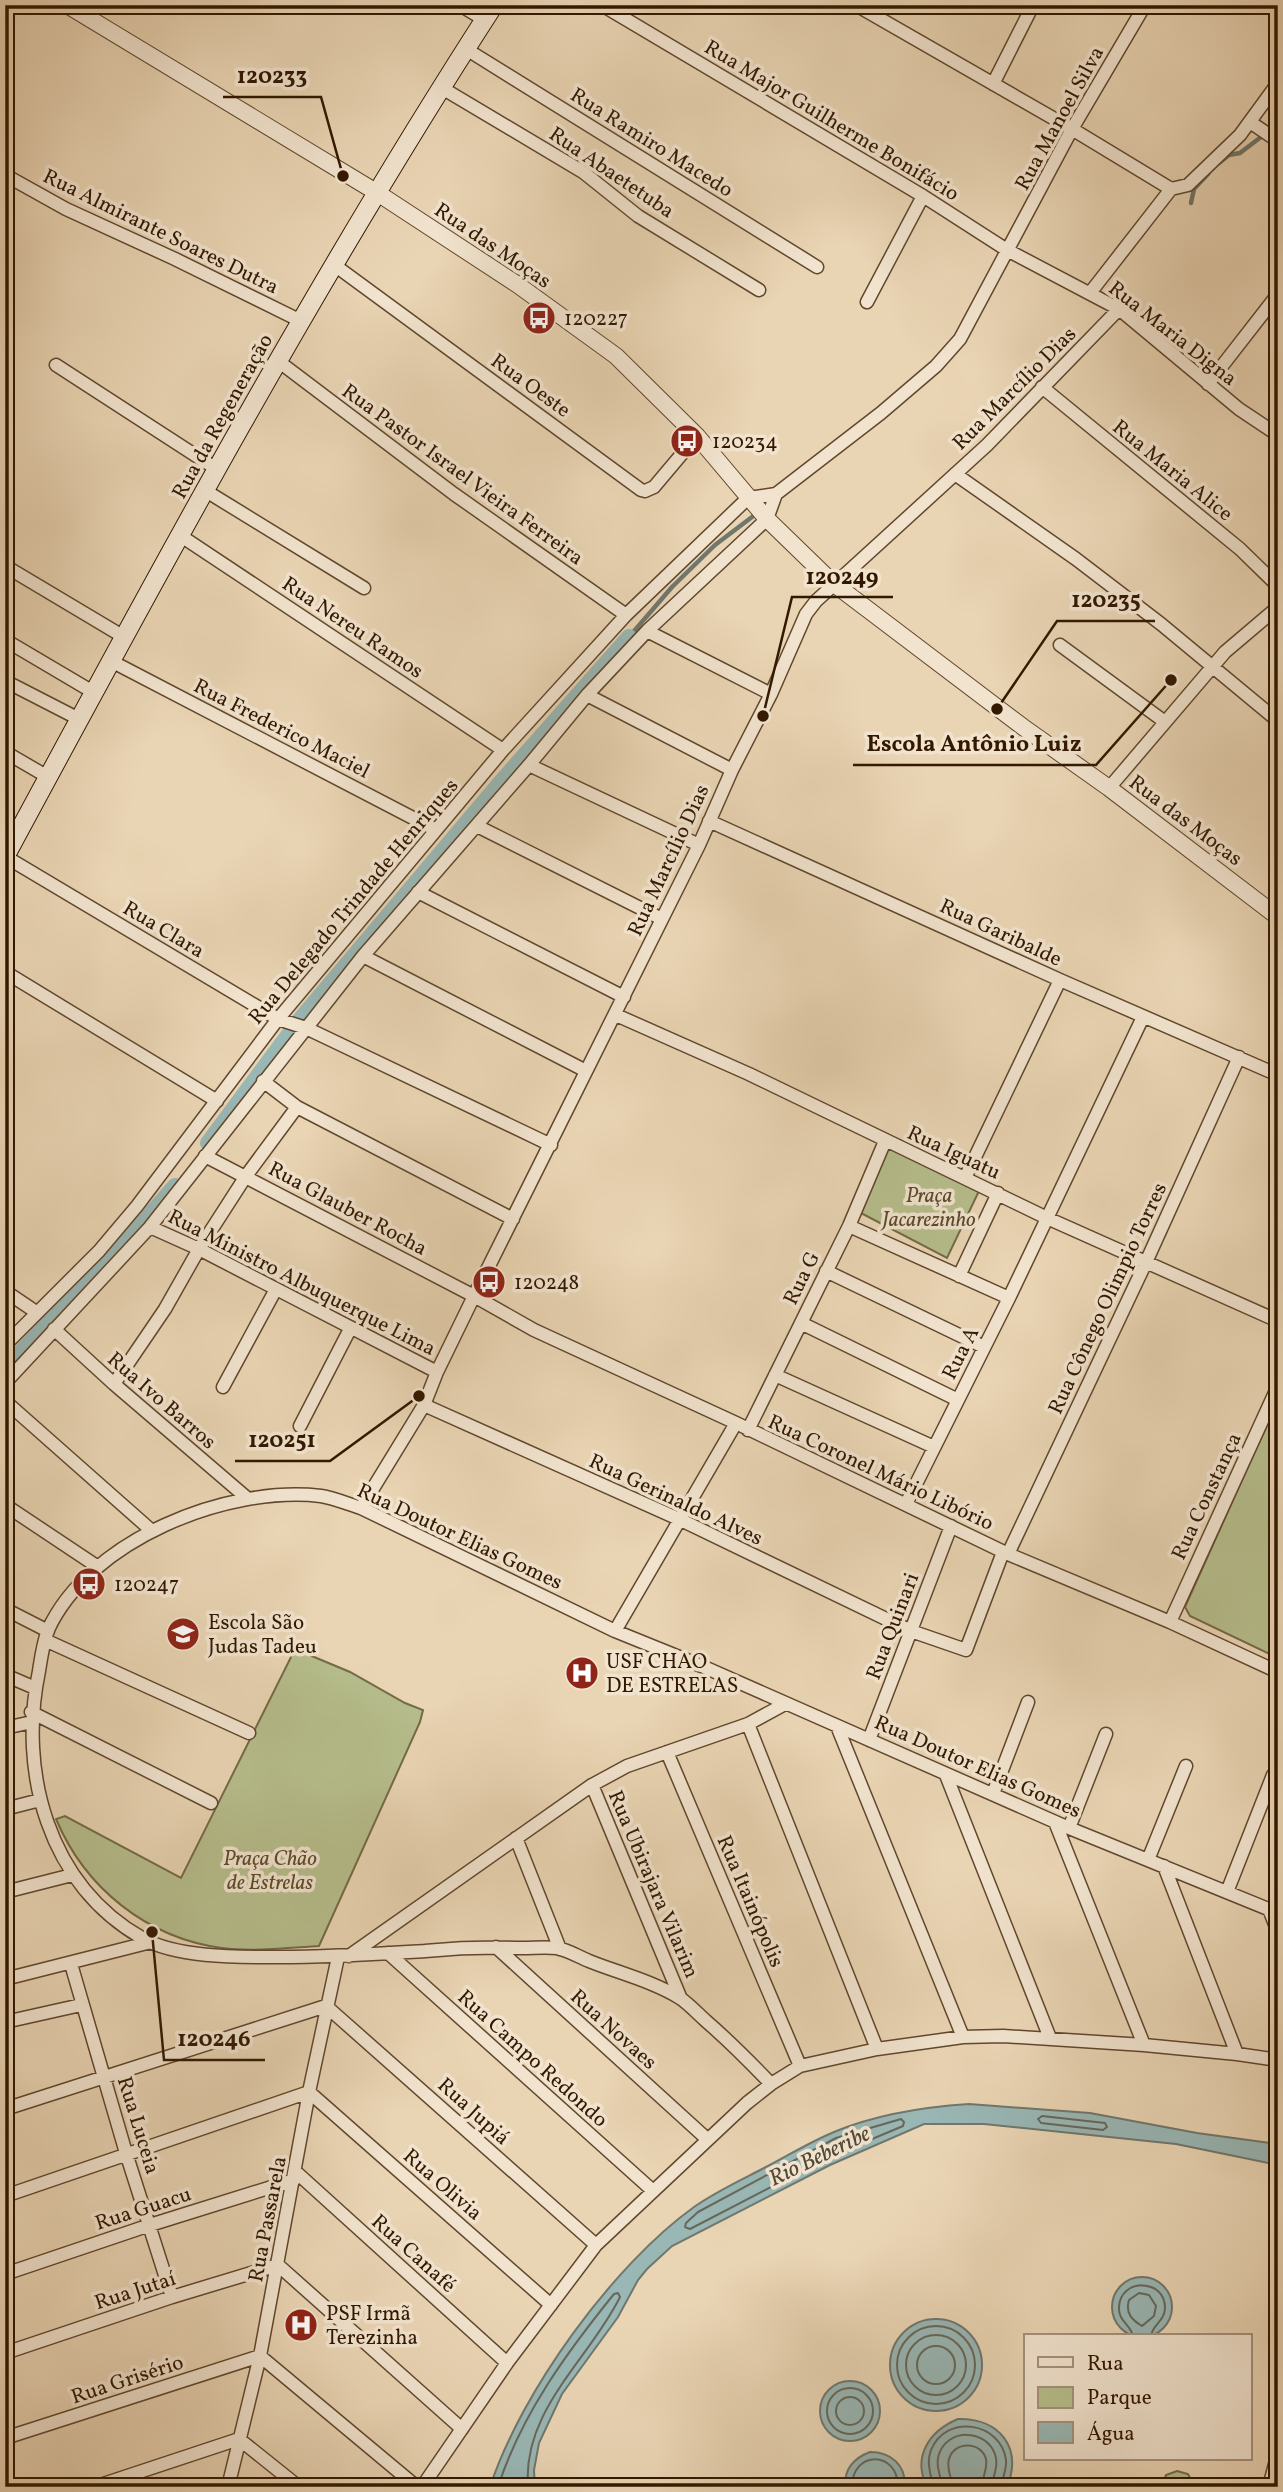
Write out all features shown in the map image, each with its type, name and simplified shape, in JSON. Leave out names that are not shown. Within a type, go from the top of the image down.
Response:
[{"type":"main road","name":"Rua da Regeneração","points":[[5,857],[12,829],[48,777],[332,264],[489,13]]},
{"type":"street","name":"Rua das Moças","points":[[66,5],[376,192],[518,285],[616,356],[697,436],[766,519],[833,583],[1278,917]]},
{"type":"street","points":[[460,5],[489,13]]},
{"type":"street","name":"Rua Major Guilherme Bonifácio","points":[[602,5],[1041,268]]},
{"type":"street","points":[[856,5],[1171,189]]},
{"type":"street","points":[[993,84],[1033,5]]},
{"type":"street","name":"Rua Manoel Silva","points":[[776,494],[881,413],[936,366],[960,339],[1072,129],[1145,5]]},
{"type":"street","name":"Rua Ramiro Macedo","points":[[466,49],[817,267]]},
{"type":"street","points":[[1090,293],[1171,189],[1188,185],[1240,135],[1278,83]]},
{"type":"street","name":"Rua Abaetetuba","points":[[442,88],[583,172],[638,216],[759,290]]},
{"type":"street","points":[[1250,122],[1278,141]]},
{"type":"street","name":"Rua Almirante Soares Dutra","points":[[5,174],[66,209],[301,321]]},
{"type":"street","points":[[867,302],[923,196]]},
{"type":"street","name":"Rua Oeste","points":[[332,264],[641,490],[645,491],[654,486],[697,436]]},
{"type":"street","name":"Rua Maria Digna","points":[[1041,268],[1119,309],[1238,410],[1278,435]]},
{"type":"street","points":[[1208,384],[1278,294]]},
{"type":"street","name":"Rua Marcílio Dias","points":[[361,1508],[424,1405],[474,1296],[699,845],[806,614],[833,583],[987,445],[1119,309]]},
{"type":"street","name":"Rua Pastor Israel Vieira Ferreira","points":[[278,361],[454,494],[626,615]]},
{"type":"street","points":[[55,365],[218,470]]},
{"type":"street","name":"Rua Maria Alice","points":[[1042,387],[1240,549],[1278,586]]},
{"type":"street","points":[[955,474],[1076,559],[1278,721]]},
{"type":"street","points":[[206,491],[364,588]]},
{"type":"street","points":[[748,498],[776,494],[766,519]]},
{"type":"street","name":"Rua Delegado Trindade Henriques","points":[[5,1383],[150,1227],[262,1081],[292,1024],[436,830],[503,750],[626,615],[748,498]]},
{"type":"street","name":"Rua Delegado Trindade Henriques","points":[[5,1345],[99,1251],[217,1101],[363,956],[477,827],[587,695],[647,631],[766,519]]},
{"type":"street","name":"Rua Nereu Ramos","points":[[181,536],[503,750]]},
{"type":"street","points":[[5,566],[124,637]]},
{"type":"street","points":[[1109,788],[1224,652],[1278,607]]},
{"type":"street","points":[[647,631],[771,694]]},
{"type":"street","points":[[5,640],[93,692]]},
{"type":"street","points":[[1060,645],[1165,722]]},
{"type":"street","name":"Rua Frederico Maciel","points":[[111,661],[436,830]]},
{"type":"street","points":[[5,681],[79,719]]},
{"type":"street","points":[[587,695],[732,770]]},
{"type":"street","points":[[5,752],[48,777]]},
{"type":"street","points":[[530,765],[699,845]]},
{"type":"street","name":"Rua Garibalde","points":[[709,821],[1060,980],[1278,1075]]},
{"type":"street","points":[[477,827],[662,919]]},
{"type":"street","name":"Rua Clara","points":[[5,857],[292,1024],[551,1145]]},
{"type":"street","points":[[418,892],[624,997]]},
{"type":"street","points":[[363,956],[586,1071]]},
{"type":"street","points":[[5,972],[217,1101]]},
{"type":"street","points":[[965,1178],[1060,980]]},
{"type":"street","name":"Rua Iguatu","points":[[616,1015],[749,1074],[1047,1218],[1278,1321]]},
{"type":"street","name":"Rua A","points":[[906,1504],[1009,1298],[1143,1017]]},
{"type":"street","name":"Rua Cônego Olimpio Torres","points":[[911,1631],[966,1650],[1006,1553],[1147,1261],[1239,1057]]},
{"type":"street","points":[[262,1081],[296,1107],[513,1219]]},
{"type":"street","points":[[114,1384],[165,1309],[199,1249],[246,1176],[296,1107]]},
{"type":"street","name":"Rua G","points":[[748,1430],[849,1226],[885,1142]]},
{"type":"street","name":"Rua Glauber Rocha","points":[[205,1156],[474,1296]]},
{"type":"street","points":[[959,1276],[998,1193]]},
{"type":"street","points":[[849,1226],[1009,1298]]},
{"type":"street","name":"Rua Ministro Albuquerque Lima","points":[[150,1227],[199,1249],[437,1372]]},
{"type":"street","points":[[826,1271],[984,1347]]},
{"type":"street","points":[[223,1387],[276,1289]]},
{"type":"street","points":[[5,1291],[36,1312]]},
{"type":"street","name":"Rua Coronel Mário Libório","points":[[474,1296],[534,1330],[736,1423],[1006,1553],[1170,1622],[1278,1672]]},
{"type":"street","points":[[801,1323],[958,1400]]},
{"type":"street","points":[[300,1426],[350,1328]]},
{"type":"street","name":"Rua Ivo Barros","points":[[54,1329],[247,1498]]},
{"type":"street","points":[[775,1375],[934,1447]]},
{"type":"street","name":"Rua Constança","points":[[1170,1622],[1278,1387]]},
{"type":"street","points":[[5,1401],[152,1531]]},
{"type":"street","name":"Rua Gerinaldo Alves","points":[[424,1405],[681,1520],[911,1631]]},
{"type":"street","points":[[615,1631],[736,1423]]},
{"type":"street","name":"Rua Doutor Elias Gomes","points":[[771,2084],[733,2045],[681,1999],[560,1948],[496,1947],[343,1956],[221,1955],[171,1949],[140,1937],[113,1917],[78,1884],[56,1844],[40,1800],[32,1746],[35,1688],[46,1636],[60,1609],[97,1567],[152,1531],[206,1510],[247,1498],[324,1496],[361,1508],[615,1631],[704,1667],[1069,1828],[1273,1911]]},
{"type":"street","points":[[5,1505],[97,1567]]},
{"type":"street","name":"Rua Quinari","points":[[869,1740],[951,1526]]},
{"type":"street","points":[[5,1609],[46,1636],[248,1733]]},
{"type":"street","points":[[5,1675],[35,1688]]},
{"type":"street","points":[[993,1794],[1028,1702]]},
{"type":"street","points":[[343,1956],[592,1784],[627,1766],[748,1724],[785,1704]]},
{"type":"street","points":[[5,1728],[32,1717],[211,1803]]},
{"type":"street","points":[[748,1724],[877,2049]]},
{"type":"street","points":[[837,1726],[963,2037]]},
{"type":"street","points":[[1069,1828],[1106,1734]]},
{"type":"street","name":"Rua Itainópolis","points":[[667,1752],[800,2066]]},
{"type":"street","points":[[1148,1860],[1186,1766]]},
{"type":"street","points":[[946,1774],[1050,2038]]},
{"type":"street","points":[[1227,1892],[1275,1776]]},
{"type":"street","name":"Rua Ubirajara Vilarim","points":[[592,1784],[681,1999]]},
{"type":"street","points":[[5,1809],[40,1800]]},
{"type":"street","points":[[1055,1822],[1144,2045]]},
{"type":"street","points":[[516,1838],[560,1948]]},
{"type":"street","points":[[1164,1866],[1237,2054]]},
{"type":"street","points":[[5,1892],[72,1875]]},
{"type":"street","points":[[1273,1911],[1278,1932]]},
{"type":"street","points":[[5,1979],[151,1942]]},
{"type":"street","name":"Rua Novaes","points":[[496,1947],[706,2139]]},
{"type":"street","name":"Rua Campo Redondo","points":[[388,1953],[652,2190]]},
{"type":"street","name":"Rua Passarela","points":[[228,2487],[260,2356],[326,2006],[343,1956]]},
{"type":"street","name":"Rua Luceia","points":[[71,1964],[81,2005],[172,2297]]},
{"type":"street","points":[[5,2022],[81,2005]]},
{"type":"street","points":[[5,2109],[326,2006]]},
{"type":"street","name":"Rua Jupiá","points":[[326,2006],[596,2245]]},
{"type":"street","points":[[422,2487],[507,2363],[596,2245],[706,2139],[771,2084],[800,2066],[877,2049],[963,2037],[1050,2038],[1278,2060]]},
{"type":"street","points":[[5,2196],[309,2092]]},
{"type":"street","name":"Rua Olivia","points":[[309,2092],[551,2305]]},
{"type":"street","name":"Rua Guacu","points":[[5,2274],[295,2176]]},
{"type":"street","name":"Rua Canafé","points":[[295,2176],[507,2363]]},
{"type":"street","points":[[278,2265],[462,2429]]},
{"type":"street","name":"Rua Jutaí","points":[[5,2353],[278,2265]]},
{"type":"street","points":[[260,2356],[417,2487]]},
{"type":"street","name":"Rua Grisério","points":[[5,2438],[260,2356]]},
{"type":"street","points":[[94,2487],[239,2439],[299,2487]]},
{"type":"street","points":[[1269,2487],[1278,2453]]},
{"type":"green space","name":"Praça Jacarezinho","points":[[888,1146],[979,1191],[947,1258],[857,1211]]},
{"type":"green space","points":[[1278,1400],[1278,1658],[1190,1616],[1185,1607]]},
{"type":"green space","name":"Praça Chão de Estrelas","points":[[295,1649],[350,1672],[405,1703],[423,1710],[319,1946],[222,1948],[168,1933],[144,1921],[101,1888],[68,1844],[56,1819],[65,1816],[181,1878]]},
{"type":"green space","points":[[1177,2471],[1188,2474],[1195,2487],[1161,2487],[1166,2475]]},
{"type":"water","name":"Rio Beberibe","points":[[969,2104],[1090,2113],[1197,2133],[1278,2144],[1278,2165],[1176,2144],[984,2124],[924,2124],[830,2165],[672,2246],[638,2280],[618,2317],[562,2394],[539,2443],[534,2470],[535,2487],[490,2487],[504,2450],[524,2411],[573,2333],[632,2262],[694,2207],[807,2145],[850,2126],[900,2112]]},
{"type":"water","points":[[1136,2277],[1148,2277],[1159,2282],[1172,2301],[1170,2319],[1156,2334],[1128,2334],[1117,2324],[1112,2313],[1112,2301],[1117,2290]]},
{"type":"water","points":[[936,2319],[954,2323],[968,2333],[978,2347],[982,2365],[978,2383],[968,2397],[954,2407],[936,2411],[918,2407],[904,2397],[894,2383],[890,2365],[894,2347],[904,2333],[918,2323]]},
{"type":"water","points":[[844,2381],[856,2381],[875,2394],[880,2411],[878,2423],[867,2436],[856,2441],[844,2441],[825,2428],[820,2417],[820,2405],[833,2386]]},
{"type":"water","points":[[958,2419],[985,2424],[1004,2438],[1012,2459],[1007,2487],[927,2487],[921,2465],[926,2446],[939,2430]]},
{"type":"water","points":[[870,2452],[884,2454],[896,2461],[903,2472],[905,2487],[845,2487],[848,2469],[859,2457]]},
{"type":"waterway","points":[[1269,129],[1278,120]]},
{"type":"waterway","points":[[1219,163],[1229,155],[1240,153],[1261,137]]},
{"type":"waterway","points":[[1191,203],[1194,189],[1208,174]]},
{"type":"waterway","points":[[629,637],[672,587],[715,545],[756,514]]},
{"type":"waterway","points":[[208,1143],[298,1022],[500,783],[629,637]]},
{"type":"waterway","points":[[5,1368],[117,1252],[175,1186]]},
{"type":"place","name":"120233","points":[[343,176]]},
{"type":"place","name":"120227","points":[[539,318]]},
{"type":"place","name":"120234","points":[[687,441]]},
{"type":"place","name":"Escola Antônio Luiz","points":[[1171,680]]},
{"type":"place","name":"120235","points":[[997,709]]},
{"type":"place","name":"120249","points":[[763,716]]},
{"type":"place","name":"120248","points":[[489,1282]]},
{"type":"place","name":"120251","points":[[419,1396]]},
{"type":"place","name":"120247","points":[[89,1584]]},
{"type":"place","name":"Escola São Judas Tadeu","points":[[183,1634]]},
{"type":"place","name":"USF CHAO DE ESTRELAS","points":[[582,1673]]},
{"type":"place","name":"120246","points":[[152,1932]]},
{"type":"place","name":"PSF Irmã Terezinha","points":[[301,2325]]}]
